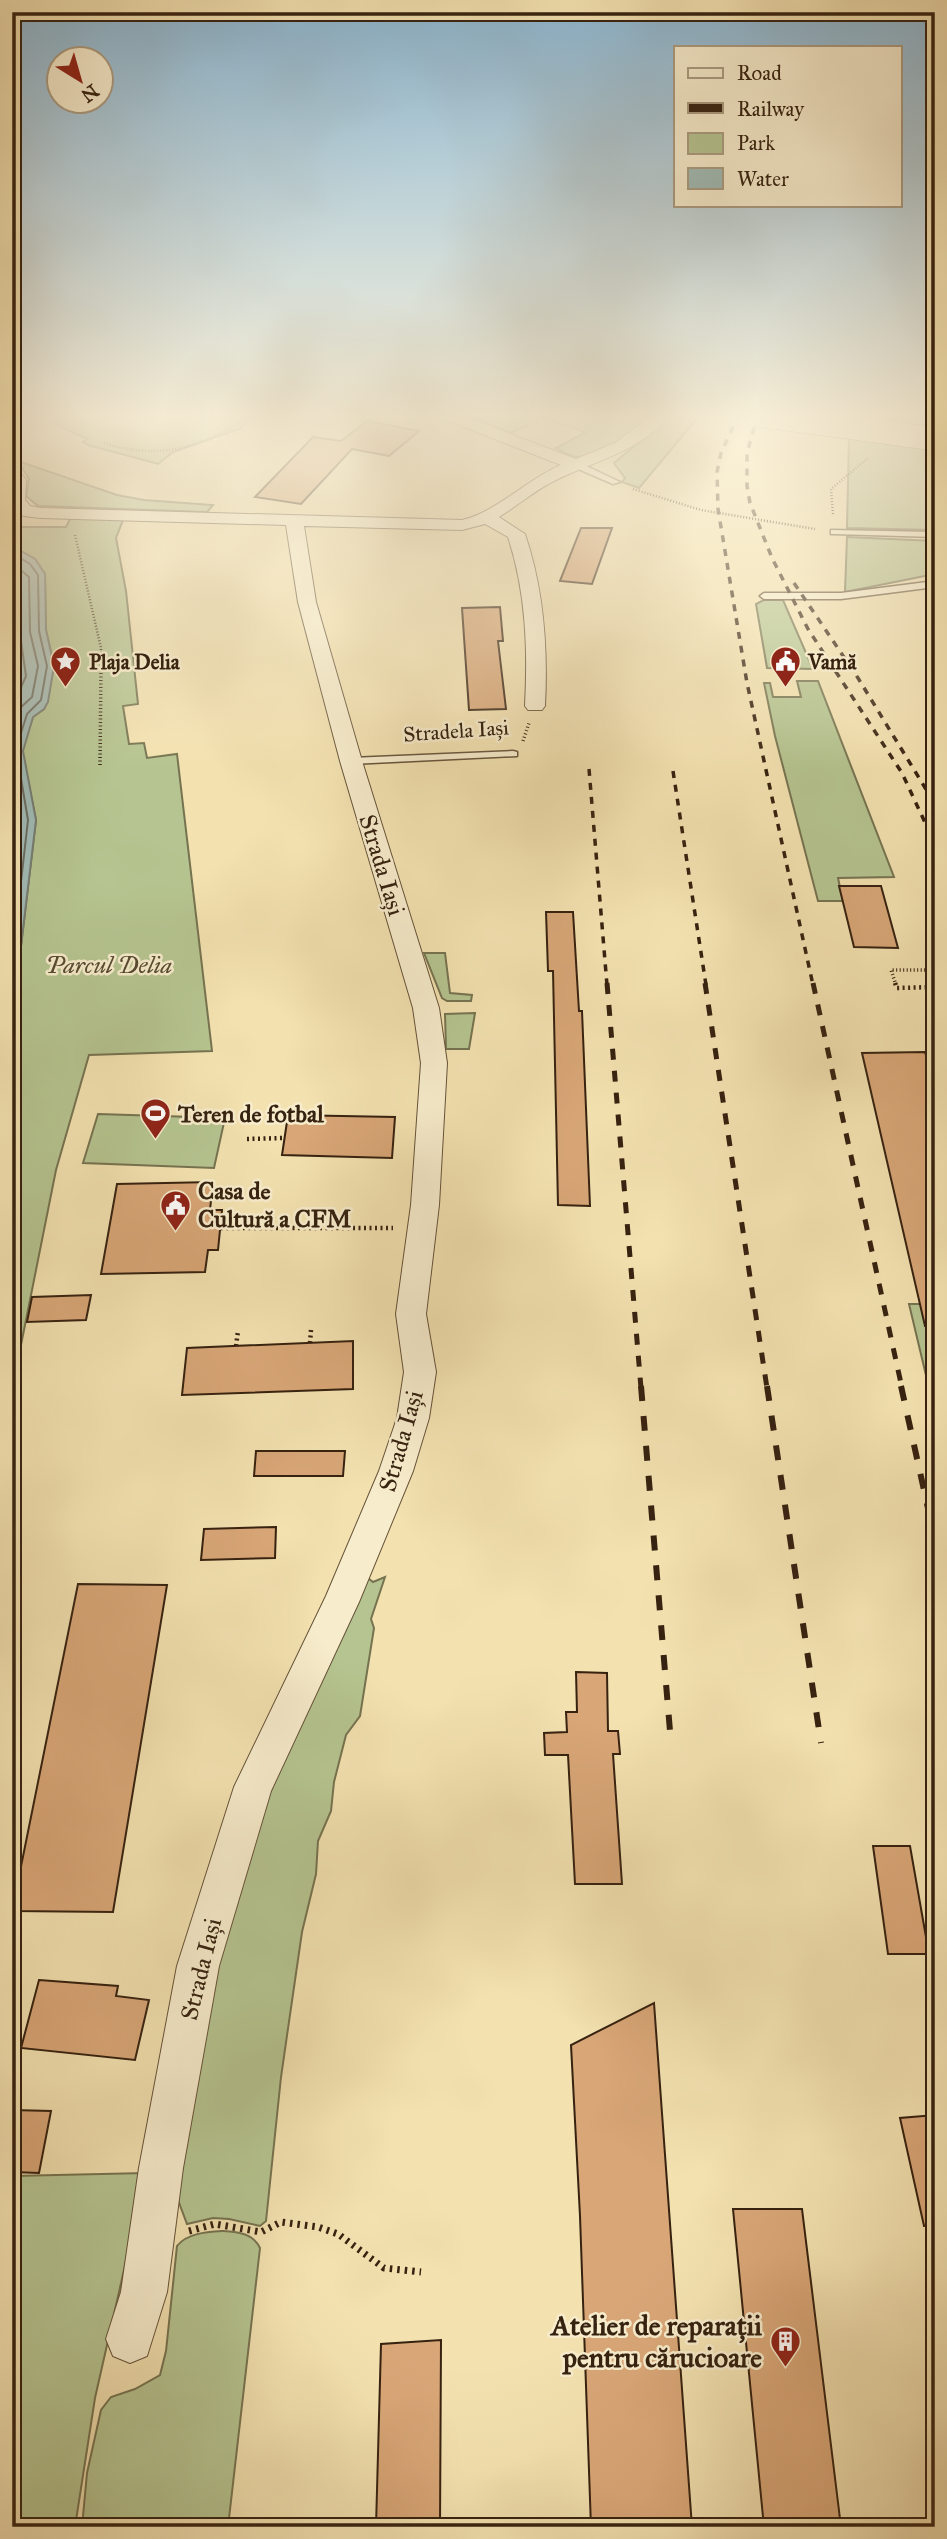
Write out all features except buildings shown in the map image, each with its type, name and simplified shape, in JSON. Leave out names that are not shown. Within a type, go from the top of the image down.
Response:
[{"type":"street","name":"Strada Iași","points":[[130,2339],[144,2292],[161,2168],[198,1966],[253,1787],[341,1602],[396,1471],[413,1418],[420,1372],[411,1314],[422,1228],[432,1104],[431,1035],[426,1009],[351,761],[307,602],[296,532]]},
{"type":"street","name":"Stradela Iași","points":[[513,532],[522,551],[539,654],[535,706]]},
{"type":"lane","points":[[846,532],[935,536]]},
{"type":"lane","points":[[764,596],[841,596],[935,584]]},
{"type":"lane","name":"Stradela Iași","points":[[351,761],[513,754]]},
{"type":"path","points":[[75,532],[74,537],[86,576],[101,648],[100,765]]},
{"type":"path","name":"Stradela Iași","points":[[513,754],[520,750],[535,706]]},
{"type":"path","points":[[926,970],[891,970],[897,988],[935,987]]},
{"type":"path","points":[[247,1139],[284,1138]]},
{"type":"path","points":[[221,1228],[422,1228]]},
{"type":"path","points":[[310,1343],[311,1330]]},
{"type":"path","points":[[236,1346],[238,1331]]},
{"type":"path","points":[[153,2232],[185,2232],[215,2224],[261,2232],[281,2222],[318,2227],[338,2234],[384,2268],[421,2272]]},
{"type":"green space","name":"Parcul Delia","points":[[12,532],[118,532],[116,538],[126,591],[138,704],[123,706],[129,744],[144,743],[147,758],[177,754],[212,1051],[89,1055],[56,1170],[12,1390],[12,997],[18,971],[36,820],[22,751],[33,717],[44,709],[47,702],[54,666],[46,630],[45,574],[35,559],[12,546]]},
{"type":"green space","points":[[847,537],[935,541],[935,574],[845,592]]},
{"type":"green space","points":[[764,600],[783,600],[813,669],[767,668],[756,604]]},
{"type":"green space","points":[[797,681],[818,681],[894,877],[838,878],[843,901],[818,901],[764,683],[770,683],[773,697],[801,697]]},
{"type":"green space","points":[[424,953],[445,953],[450,993],[472,995],[471,1001],[447,1001],[442,998]]},
{"type":"green space","points":[[475,1013],[469,1049],[446,1049],[445,1014]]},
{"type":"green space","name":"Teren de fotbal","points":[[98,1114],[225,1118],[214,1168],[83,1163]]},
{"type":"green space","points":[[909,1304],[935,1304],[935,1413]]},
{"type":"green space","points":[[385,1577],[371,1619],[374,1628],[360,1716],[346,1735],[334,1782],[331,1811],[318,1841],[316,1874],[302,1932],[281,2077],[266,2221],[260,2226],[213,2218],[187,2224],[178,2200],[201,2015],[264,1787],[368,1578],[373,1582]]},
{"type":"green space","points":[[146,2173],[95,2398],[75,2527],[12,2527],[12,2176]]},
{"type":"green space","points":[[223,2231],[249,2236],[260,2248],[228,2527],[82,2527],[87,2473],[101,2410],[111,2397],[135,2389],[160,2375],[166,2351],[177,2246],[192,2236]]},
{"type":"water","points":[[12,546],[35,559],[45,574],[46,630],[54,666],[48,702],[44,709],[33,717],[23,751],[36,820],[18,971],[12,997]]},
{"type":"railway","points":[[722,532],[747,683],[813,985]]},
{"type":"railway","points":[[762,532],[808,629],[902,773],[935,844]]},
{"type":"railway","points":[[794,583],[858,678],[935,804]]},
{"type":"railway","points":[[589,769],[607,985]]},
{"type":"railway","points":[[673,771],[706,985]]},
{"type":"railway","points":[[607,983],[641,1388]]},
{"type":"railway","points":[[705,983],[767,1388]]},
{"type":"railway","points":[[813,983],[902,1388]]},
{"type":"railway","points":[[641,1386],[670,1731]]},
{"type":"railway","points":[[767,1386],[821,1743]]},
{"type":"railway","points":[[901,1386],[935,1540]]},
{"type":"place","name":"Plaja Delia","points":[[66,689]]},
{"type":"place","name":"Vamă","points":[[785,689]]},
{"type":"place","name":"Teren de fotbal","points":[[155,1141]]},
{"type":"place","name":"Casa de Cultură a CFM","points":[[175,1232]]},
{"type":"place","name":"Atelier de reparații pentru cărucioare","points":[[785,2368]]}]
